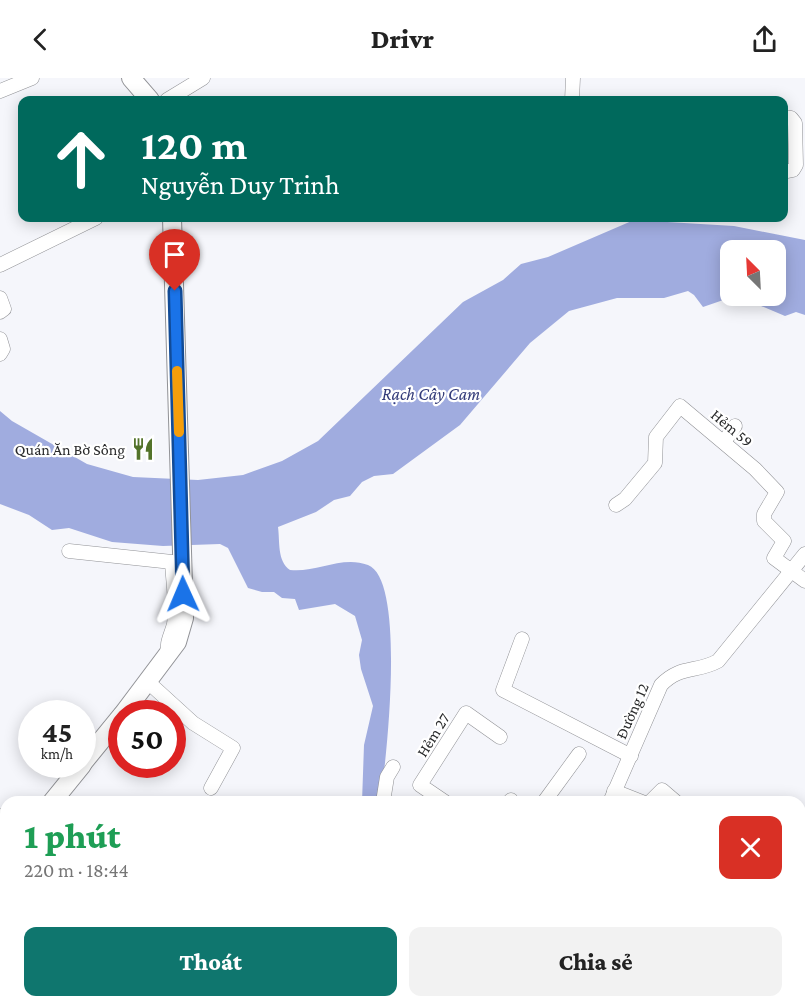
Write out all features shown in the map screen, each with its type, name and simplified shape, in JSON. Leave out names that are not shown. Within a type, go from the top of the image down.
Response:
[{"type":"main road","points":[[131,78],[147,96]]},
{"type":"main road","points":[[134,700],[172,649],[184,618],[172,222]]},
{"type":"main road","points":[[96,748],[108,732]]},
{"type":"main road","points":[[57,796],[71,778]]},
{"type":"street","points":[[0,91],[32,78]]},
{"type":"street","points":[[174,96],[203,78]]},
{"type":"street","points":[[572,96],[573,78]]},
{"type":"street","points":[[788,118],[795,123],[796,165],[793,170],[788,171]]},
{"type":"street","points":[[0,265],[88,222]]},
{"type":"street","points":[[0,298],[4,309],[0,312]]},
{"type":"street","points":[[0,339],[3,349],[0,354]]},
{"type":"street","name":"Hẻm 59","points":[[616,506],[625,500],[655,464],[656,437],[680,406],[724,442],[777,492],[764,514],[764,521],[783,537],[784,541],[774,558],[792,571]]},
{"type":"street","points":[[724,442],[735,426]]},
{"type":"street","points":[[69,551],[172,562],[174,625],[166,644],[172,649]]},
{"type":"street","name":"Đường 12","points":[[612,796],[661,685],[672,674],[704,668],[718,661],[805,554]]},
{"type":"street","points":[[792,571],[805,581]]},
{"type":"street","points":[[522,639],[503,690],[631,756]]},
{"type":"street","points":[[148,682],[204,732],[233,748],[211,788]]},
{"type":"street","name":"Hẻm 27","points":[[436,796],[420,785],[466,712],[500,737]]},
{"type":"street","points":[[548,796],[579,754]]},
{"type":"street","points":[[384,796],[387,777],[393,767]]},
{"type":"street","points":[[656,796],[662,790],[669,796]]},
{"type":"water","name":"Rạch Cây Cam","points":[[629,222],[734,226],[805,240],[805,315],[796,312],[785,316],[761,306],[786,306],[786,240],[720,240],[720,301],[703,307],[688,291],[664,298],[617,298],[569,311],[530,343],[460,425],[393,474],[374,476],[362,482],[350,496],[334,500],[316,512],[278,527],[281,556],[290,570],[358,562],[368,565],[380,578],[387,603],[391,637],[389,715],[381,796],[362,796],[364,745],[373,706],[361,669],[359,655],[362,640],[355,616],[335,604],[299,610],[295,599],[282,598],[274,592],[262,592],[248,588],[228,548],[220,544],[163,546],[112,542],[69,528],[52,530],[29,515],[0,504],[0,411],[12,421],[87,464],[133,477],[198,480],[243,475],[282,461],[318,441],[463,302],[503,280],[521,264],[548,257]]},
{"type":"slow traffic","points":[[177,371],[179,432]]},
{"type":"place","name":"Quán Ăn Bờ Sông","points":[[143,449]]},
{"type":"route","points":[[175,291],[183,594]]}]
